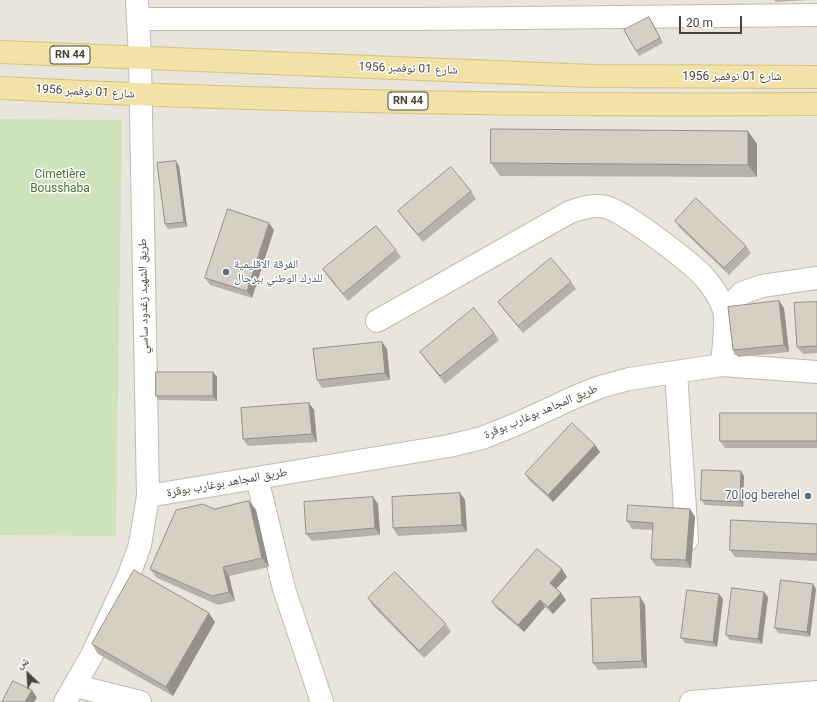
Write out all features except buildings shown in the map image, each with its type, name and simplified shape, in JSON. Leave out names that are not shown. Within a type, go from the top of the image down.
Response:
[{"type":"main road","name":"شارع 01 نوفمبر 1956","points":[[0,52],[585,75],[817,77]]},
{"type":"main road","name":"شارع 01 نوفمبر 1956","points":[[0,88],[140,95],[598,105],[817,104]]},
{"type":"street","points":[[138,10],[422,19],[817,15]]},
{"type":"street","name":"طريق الشهيد زغدود ساسي","points":[[70,694],[129,575],[140,545],[148,496],[138,10]]},
{"type":"street","points":[[377,321],[570,212],[586,206],[604,206],[616,210],[684,260],[704,276],[712,286],[724,311],[722,364]]},
{"type":"street","points":[[724,311],[742,293],[762,286],[817,278]]},
{"type":"street","name":"طريق المجاهد بوغارب بوقرة","points":[[148,496],[449,446],[482,438],[600,387],[629,379],[722,364],[817,372]]},
{"type":"street","points":[[676,372],[687,541]]},
{"type":"street","points":[[258,478],[284,589],[322,702]]},
{"type":"street","points":[[691,702],[791,698],[817,692]]},
{"type":"street","points":[[70,694],[140,702]]},
{"type":"shaded area","points":[[0,0],[817,0],[817,702],[0,702]]},
{"type":"green space","name":"Cimetière Bousshaba","points":[[0,119],[122,120],[116,536],[0,535]]},
{"type":"place","name":"الفرقة الاقليمية للدرك الوطني ببرحال","points":[[226,272]]},
{"type":"place","name":"70 log berehel","points":[[808,496]]}]
